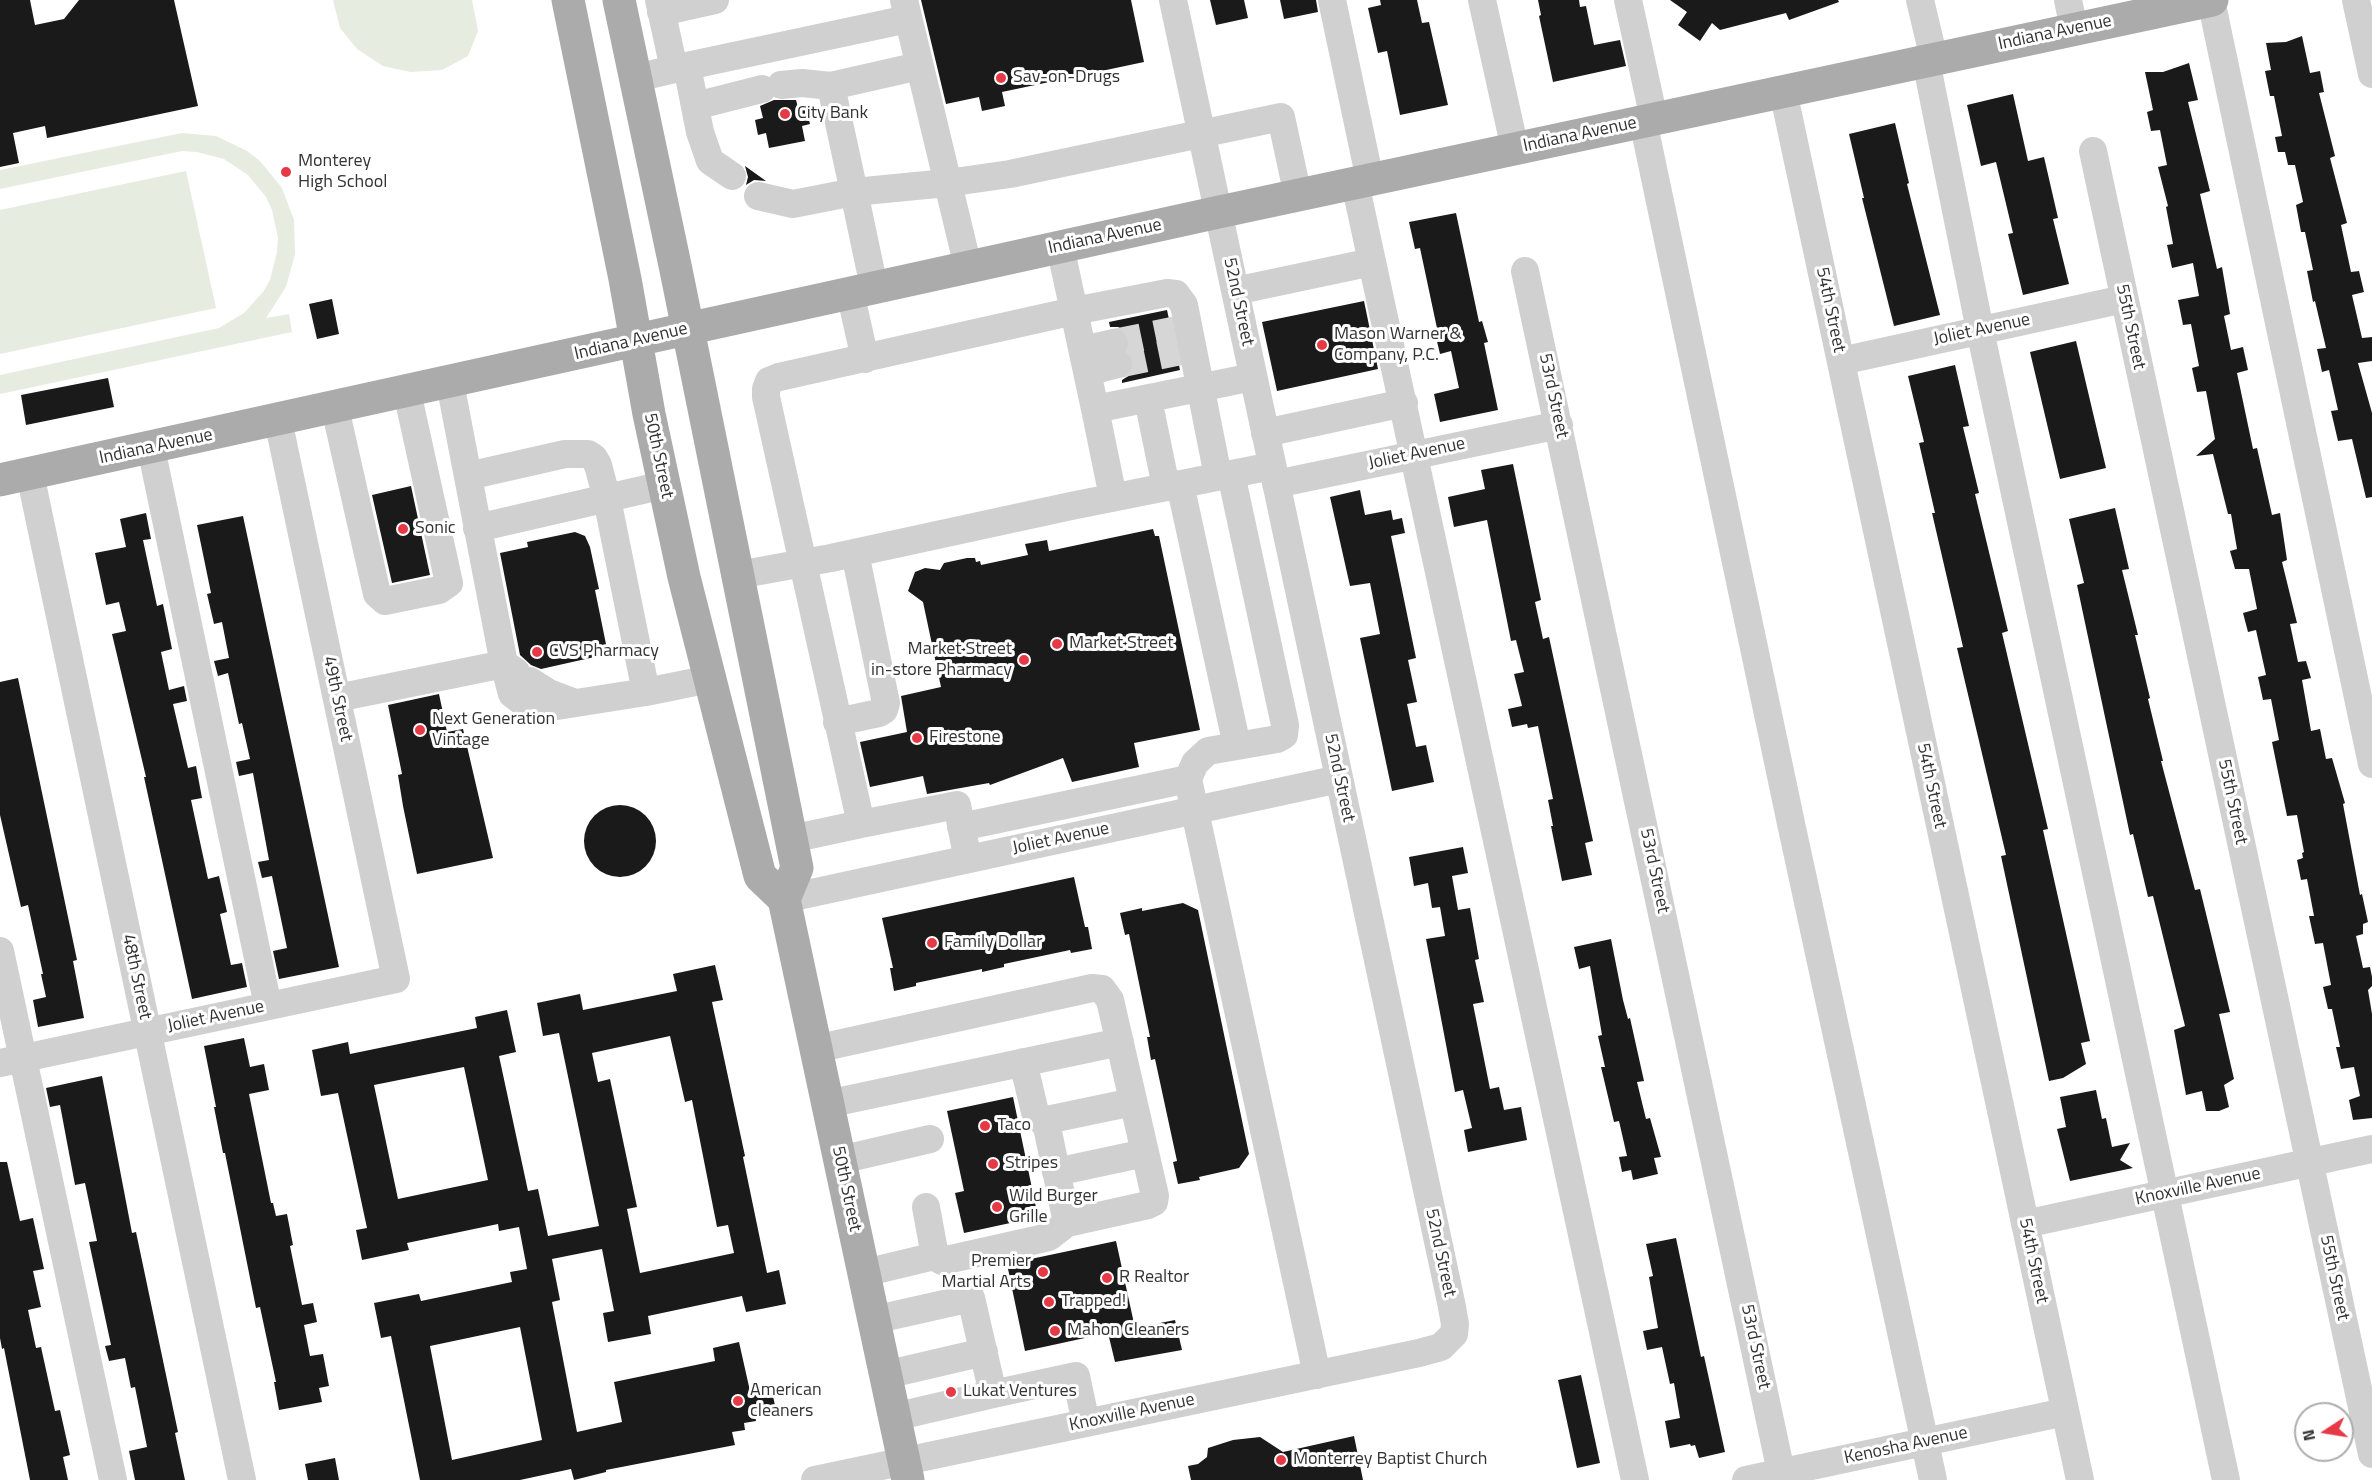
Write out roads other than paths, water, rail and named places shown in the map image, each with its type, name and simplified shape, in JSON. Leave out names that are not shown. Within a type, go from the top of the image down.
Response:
[{"type":"main road","name":"50th Street","points":[[568,0],[684,577],[760,876],[784,899],[905,1471]]},
{"type":"main road","points":[[619,0],[797,868],[784,899]]},
{"type":"main road","name":"Indiana Avenue","points":[[15,477],[450,383],[1060,246],[1930,60],[2071,15],[2211,0]]},
{"type":"street","points":[[715,0],[660,6],[695,106],[700,132],[710,161],[732,176]]},
{"type":"street","name":"52nd Street","points":[[1173,0],[1451,1302],[1455,1324],[1454,1334],[1448,1342]]},
{"type":"street","points":[[1332,0],[1363,181],[1372,262],[1635,1480]]},
{"type":"street","points":[[1482,0],[1515,149]]},
{"type":"street","points":[[1628,0],[1649,120],[1787,805],[1933,1480]]},
{"type":"street","points":[[1920,0],[1980,330],[2226,1480]]},
{"type":"street","points":[[2211,0],[2372,764]]},
{"type":"street","points":[[2356,0],[2372,74]]},
{"type":"street","points":[[636,78],[742,54],[906,10],[968,267]]},
{"type":"street","points":[[742,54],[765,89]]},
{"type":"street","points":[[695,106],[765,89],[802,83],[831,86],[919,66]]},
{"type":"street","points":[[831,86],[854,192],[865,359]]},
{"type":"street","name":"54th Street","points":[[1784,91],[2080,1480]]},
{"type":"street","points":[[758,196],[793,204],[854,192],[1010,174],[1281,117],[1298,196]]},
{"type":"street","name":"55th Street","points":[[2092,151],[2372,1454]]},
{"type":"street","points":[[1060,246],[1113,497]]},
{"type":"street","points":[[1235,291],[1372,262]]},
{"type":"street","name":"53rd Street","points":[[1525,271],[1781,1472]]},
{"type":"street","points":[[861,824],[802,563],[766,389],[769,381],[1074,311],[1167,293],[1176,294],[1184,305],[1184,340],[1224,475],[1285,725],[1284,735],[1277,739],[1208,751],[1196,763],[1188,779],[1317,1375]]},
{"type":"street","name":"Joliet Avenue","points":[[1841,361],[2124,299]]},
{"type":"street","points":[[1085,361],[1116,354]]},
{"type":"street","points":[[1095,410],[1253,377]]},
{"type":"street","points":[[450,383],[477,528],[517,673],[512,694],[529,708],[538,709],[710,680]]},
{"type":"street","points":[[335,408],[377,594],[386,601],[439,590],[449,583],[407,392]]},
{"type":"street","points":[[1148,399],[1173,485],[1236,746]]},
{"type":"street","points":[[1265,433],[1404,404]]},
{"type":"street","name":"49th Street","points":[[278,420],[396,979]]},
{"type":"street","name":"Joliet Avenue","points":[[738,575],[855,553],[1224,475],[1274,475],[1415,455],[1559,425]]},
{"type":"street","points":[[151,448],[268,1006]]},
{"type":"street","points":[[423,467],[466,466],[565,454],[588,454],[594,458],[607,499],[646,692]]},
{"type":"street","name":"48th Street","points":[[15,477],[147,1032],[242,1480]]},
{"type":"street","points":[[477,528],[664,485]]},
{"type":"street","points":[[837,722],[879,713],[884,710],[886,703],[855,553]]},
{"type":"street","points":[[337,698],[517,673]]},
{"type":"street","points":[[961,827],[1188,779]]},
{"type":"street","name":"Joliet Avenue","points":[[784,899],[1339,779]]},
{"type":"street","points":[[791,839],[957,805],[968,859]]},
{"type":"street","points":[[0,951],[11,1060],[113,1480]]},
{"type":"street","name":"Joliet Avenue","points":[[11,1060],[396,979]]},
{"type":"street","points":[[816,1049],[1092,988],[1102,989],[1110,1000],[1155,1196],[1154,1202],[1067,1223],[1049,1238],[942,1261],[935,1256],[926,1207]]},
{"type":"street","points":[[827,1104],[1119,1042]]},
{"type":"street","points":[[1023,1062],[1035,1112],[1047,1127],[1067,1223]]},
{"type":"street","points":[[1042,1121],[1133,1102]]},
{"type":"street","points":[[840,1160],[930,1138]]},
{"type":"street","name":"Knoxville Avenue","points":[[2025,1224],[2372,1149]]},
{"type":"street","points":[[1056,1172],[1145,1153]]},
{"type":"street","points":[[864,1273],[935,1256]]},
{"type":"street","points":[[873,1320],[971,1298],[993,1394]]},
{"type":"street","name":"Knoxville Avenue","points":[[815,1480],[905,1471],[1086,1423],[1419,1353],[1441,1347],[1448,1342]]},
{"type":"street","points":[[885,1375],[984,1352]]},
{"type":"street","points":[[894,1417],[1076,1376],[1086,1423]]},
{"type":"street","name":"Kenosha Avenue","points":[[1746,1480],[1781,1472],[1817,1473],[1925,1442],[2065,1412]]},
{"type":"tunnel","points":[[1114,343],[1177,330]]},
{"type":"tunnel","points":[[1118,364],[1181,351]]},
{"type":"place","name":"Sav-on-Drugs","points":[[1001,78]]},
{"type":"place","name":"City Bank","points":[[785,114]]},
{"type":"place","name":"Monterey High School","points":[[286,172]]},
{"type":"place","name":"Mason Warner & Company, P.C.","points":[[1322,345]]},
{"type":"place","name":"Sonic","points":[[403,529]]},
{"type":"place","name":"Market Street","points":[[1057,644]]},
{"type":"place","name":"CVS Pharmacy","points":[[537,652]]},
{"type":"place","name":"Market Street in-store Pharmacy","points":[[1024,660]]},
{"type":"place","name":"Next Generation Vintage","points":[[420,730]]},
{"type":"place","name":"Firestone","points":[[917,738]]},
{"type":"place","name":"Family Dollar","points":[[932,943]]},
{"type":"place","name":"Taco","points":[[985,1126]]},
{"type":"place","name":"Stripes","points":[[993,1164]]},
{"type":"place","name":"Wild Burger Grille","points":[[997,1207]]},
{"type":"place","name":"Premier Martial Arts","points":[[1043,1272]]},
{"type":"place","name":"R Realtor","points":[[1107,1278]]},
{"type":"place","name":"Trapped!","points":[[1049,1302]]},
{"type":"place","name":"Mahon Cleaners","points":[[1055,1331]]},
{"type":"place","name":"Lukat Ventures","points":[[951,1392]]},
{"type":"place","name":"American cleaners","points":[[738,1401]]},
{"type":"place","name":"Monterrey Baptist Church","points":[[1281,1460]]}]
